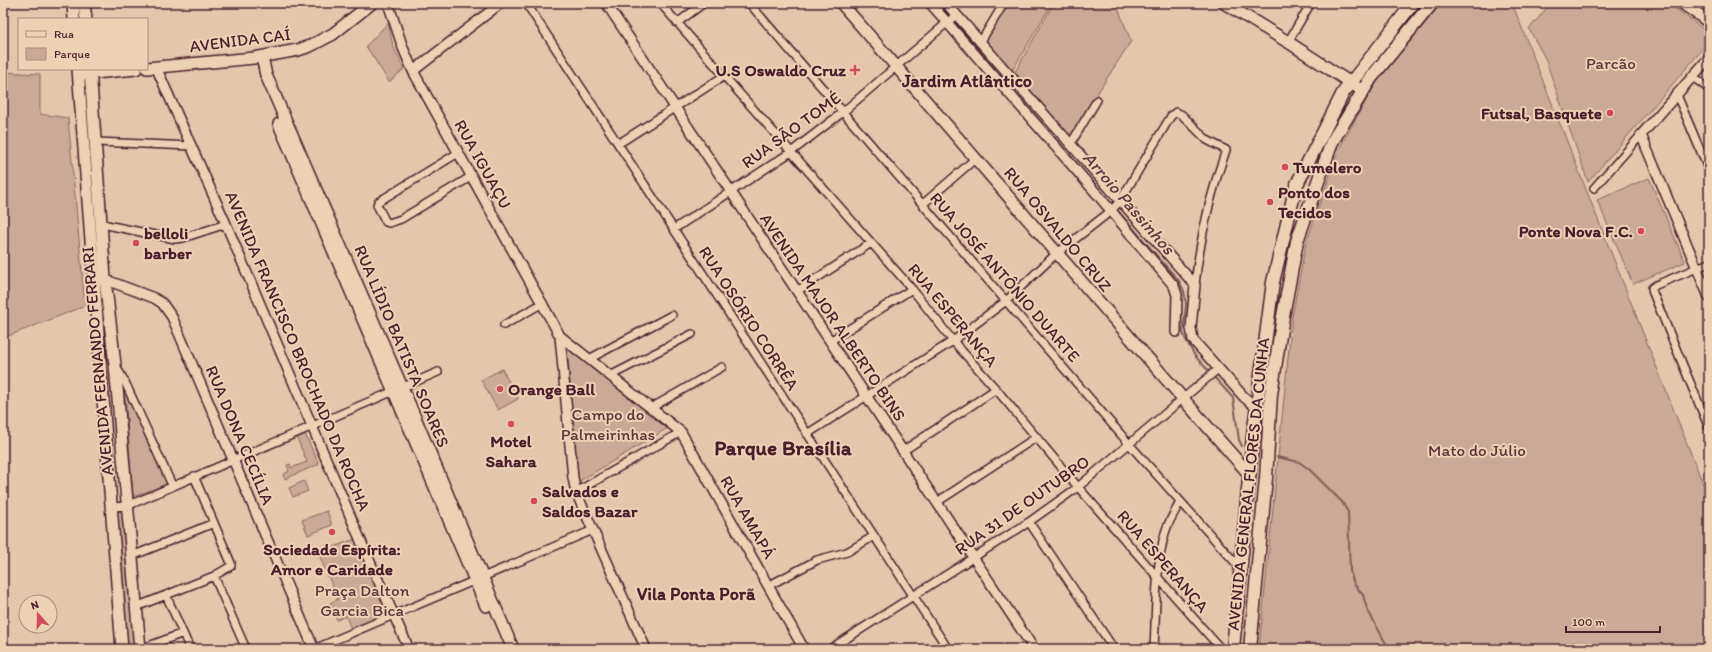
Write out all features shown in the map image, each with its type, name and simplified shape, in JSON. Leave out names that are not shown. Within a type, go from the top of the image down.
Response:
[{"type":"main road","points":[[73,3],[74,18]]},
{"type":"main road","points":[[84,3],[86,18]]},
{"type":"main road","name":"AVENIDA CAÍ","points":[[152,68],[258,57],[298,50],[317,43],[333,34],[372,3]]},
{"type":"main road","name":"RUA OSVALDO CRUZ","points":[[841,3],[976,158],[1056,254],[1250,476]]},
{"type":"main road","name":"AVENIDA GENERAL FLORES DA CUNHA","points":[[1233,649],[1251,461],[1273,282],[1296,186],[1343,93],[1413,3]]},
{"type":"main road","name":"AVENIDA GENERAL FLORES DA CUNHA","points":[[1250,649],[1266,478],[1271,394],[1282,316],[1297,241],[1332,142],[1371,78],[1432,3]]},
{"type":"main road","points":[[1682,3],[1709,22]]},
{"type":"main road","points":[[1228,4],[1363,91]]},
{"type":"main road","name":"RUA LÍDIO BATISTA SOARES","points":[[258,57],[259,78],[275,104],[426,452],[498,623],[513,649]]},
{"type":"main road","points":[[78,71],[113,70]]},
{"type":"main road","name":"AVENIDA FERNANDO FERRARI","points":[[78,71],[122,649]]},
{"type":"main road","name":"AVENIDA FERNANDO FERRARI","points":[[90,71],[106,279],[140,649]]},
{"type":"main road","points":[[1257,408],[1271,394]]},
{"type":"main road","points":[[1250,476],[1266,478]]},
{"type":"main road","name":"RUA LÍDIO BATISTA SOARES","points":[[498,623],[505,649]]},
{"type":"street","name":"RUA IGUAÇU","points":[[388,3],[403,48],[413,71],[560,336]]},
{"type":"street","points":[[413,71],[500,3]]},
{"type":"street","name":"RUA OSÓRIO CORRÊA","points":[[526,3],[948,649]]},
{"type":"street","name":"AVENIDA MAJOR ALBERTO BINS","points":[[606,3],[1034,649]]},
{"type":"street","name":"RUA ESPERANÇA","points":[[660,3],[912,289],[953,341],[996,389],[1078,487],[1221,649]]},
{"type":"street","points":[[677,23],[704,3]]},
{"type":"street","name":"RUA JOSÉ ANTÔNIO DUARTE","points":[[749,3],[1130,445],[1241,569]]},
{"type":"street","points":[[930,3],[952,19],[980,43],[1119,201],[1187,292],[1191,334],[1193,340],[1216,371],[1257,408]]},
{"type":"street","points":[[946,3],[952,19],[1174,286],[1187,292]]},
{"type":"street","points":[[980,43],[1004,3]]},
{"type":"street","points":[[1288,42],[1311,3]]},
{"type":"street","name":"RUA SÃO TOMÉ","points":[[674,230],[791,152],[843,112],[952,19]]},
{"type":"street","points":[[1594,188],[1709,58]]},
{"type":"street","name":"AVENIDA FRANCISCO BROCHADO DA ROCHA","points":[[152,68],[192,146],[366,553],[409,649]]},
{"type":"street","points":[[618,144],[724,76]]},
{"type":"street","points":[[1693,77],[1709,89]]},
{"type":"street","points":[[1677,95],[1709,171]]},
{"type":"street","points":[[1070,145],[1097,100]]},
{"type":"street","points":[[807,434],[953,341],[1006,301],[1056,254],[1111,210],[1119,201],[1171,116],[1176,112],[1182,115],[1207,140],[1226,150],[1217,173],[1176,332]]},
{"type":"street","points":[[1641,135],[1709,297]]},
{"type":"street","points":[[96,142],[192,146]]},
{"type":"street","points":[[458,152],[377,203],[386,222],[401,219],[472,176]]},
{"type":"street","points":[[923,204],[976,158]]},
{"type":"street","points":[[102,224],[175,239],[183,238],[226,224]]},
{"type":"street","points":[[797,292],[871,243]]},
{"type":"street","points":[[1709,263],[1652,288],[1709,428]]},
{"type":"street","name":"RUA DONA CECÍLIA","points":[[94,276],[106,279],[154,298],[168,310],[314,649]]},
{"type":"street","points":[[830,341],[912,289]]},
{"type":"street","points":[[504,325],[543,303]]},
{"type":"street","points":[[589,359],[672,315]]},
{"type":"street","points":[[610,376],[692,334]]},
{"type":"street","points":[[560,336],[573,478],[576,492],[646,649]]},
{"type":"street","name":"RUA AMAPÁ","points":[[560,336],[681,432],[804,649]]},
{"type":"street","points":[[115,365],[125,382],[172,486]]},
{"type":"street","points":[[651,408],[722,367]]},
{"type":"street","name":"RUA 31 DE OUTUBRO","points":[[830,649],[1029,522],[1078,487],[1130,445],[1216,371]]},
{"type":"street","points":[[112,507],[127,506],[438,372]]},
{"type":"street","points":[[903,451],[996,389]]},
{"type":"street","points":[[576,492],[681,432]]},
{"type":"street","points":[[937,502],[1037,437]]},
{"type":"street","points":[[136,607],[214,576],[231,566],[194,476]]},
{"type":"street","points":[[1154,649],[1158,578],[1165,532],[1180,502]]},
{"type":"street","points":[[1029,522],[1114,649]]},
{"type":"street","points":[[132,556],[214,523]]},
{"type":"street","points":[[314,649],[593,530]]},
{"type":"street","points":[[768,586],[817,560],[847,552],[874,536]]},
{"type":"street","points":[[214,576],[246,649]]},
{"type":"street","points":[[166,595],[190,649]]},
{"type":"street","points":[[140,649],[183,633]]},
{"type":"green space","points":[[1008,3],[1052,3],[1012,71],[984,43]]},
{"type":"green space","points":[[1054,3],[1116,3],[1131,41],[1070,136],[1015,72]]},
{"type":"green space","name":"Mato do Júlio","points":[[1442,3],[1512,3],[1709,499],[1709,649],[1259,649],[1292,317],[1306,243],[1339,149],[1376,83]]},
{"type":"green space","name":"Parcão","points":[[1551,3],[1668,3],[1709,33],[1709,42],[1588,182],[1545,58],[1529,29]]},
{"type":"green space","points":[[388,23],[393,46],[404,69],[389,82],[366,46]]},
{"type":"green space","points":[[3,72],[40,74],[40,114],[68,118],[85,306],[3,338]]},
{"type":"green space","name":"Ponte Nova F.C.","points":[[1649,178],[1685,262],[1633,284],[1597,200]]},
{"type":"green space","name":"Campo do Palmeirinhas","points":[[567,347],[668,428],[578,482]]},
{"type":"green space","name":"Orange Ball","points":[[502,369],[518,399],[498,410],[481,380]]},
{"type":"green space","points":[[125,395],[131,395],[169,483],[133,497]]},
{"type":"green space","points":[[305,434],[319,464],[285,479],[283,475],[289,471],[287,465],[290,464],[291,468],[307,462],[297,438]]},
{"type":"green space","points":[[304,481],[308,491],[293,497],[289,488]]},
{"type":"green space","points":[[112,511],[123,511],[135,649],[124,649]]},
{"type":"green space","points":[[327,511],[332,525],[308,535],[302,520]]},
{"type":"green space","name":"Praça Dalton Garcia Bica","points":[[355,539],[361,541],[394,615],[370,625],[364,623],[351,629],[346,616],[337,620],[330,603],[338,599],[318,553]]},
{"type":"waterway","name":"Arroio Passinhos","points":[[938,3],[950,17]]},
{"type":"waterway","name":"Arroio Passinhos","points":[[953,21],[1179,281],[1184,291],[1186,304],[1183,333],[1195,356],[1233,398],[1239,440],[1242,446]]},
{"type":"waterway","points":[[1277,457],[1299,462],[1309,469],[1342,502],[1348,512],[1350,571],[1354,584],[1363,595],[1367,609],[1389,649]]},
{"type":"place","name":"U.S Oswaldo Cruz","points":[[855,70]]},
{"type":"place","name":"Futsal, Basquete","points":[[1610,113]]},
{"type":"place","name":"Tumelero","points":[[1285,167]]},
{"type":"place","name":"Ponto dos Tecidos","points":[[1270,202]]},
{"type":"place","name":"Ponte Nova F.C.","points":[[1641,231]]},
{"type":"place","name":"belloli barber","points":[[136,243]]},
{"type":"place","name":"Orange Ball","points":[[500,389]]},
{"type":"place","name":"Motel Sahara","points":[[511,424]]},
{"type":"place","name":"Salvados e Saldos Bazar","points":[[534,501]]},
{"type":"place","name":"Sociedade Espírita: Amor e Caridade","points":[[332,532]]},
{"type":"district","name":"Jardim Atlântico","points":[[967,81]]},
{"type":"district","name":"Parque Brasília","points":[[783,447]]},
{"type":"district","name":"Vila Ponta Porã","points":[[696,594]]}]
